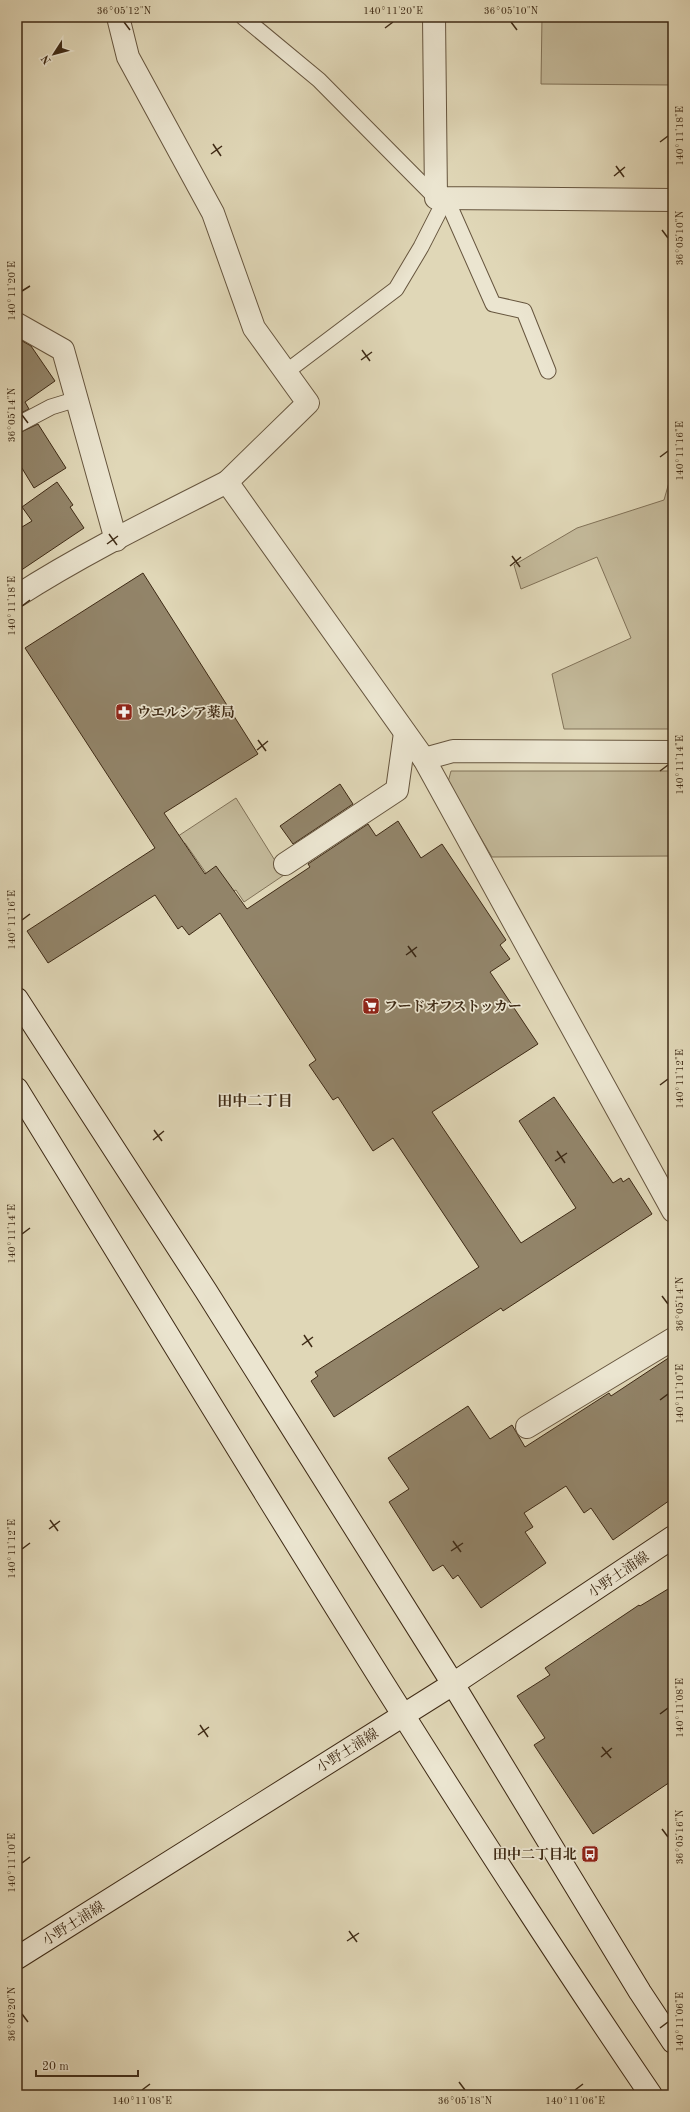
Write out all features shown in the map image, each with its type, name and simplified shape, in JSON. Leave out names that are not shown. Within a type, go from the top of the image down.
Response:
[{"type":"street","points":[[17,596],[42,580],[227,482],[308,403],[254,328],[213,213],[128,57],[118,17]]},
{"type":"street","points":[[434,17],[441,198],[673,200]]},
{"type":"street","points":[[17,324],[63,350],[116,540]]},
{"type":"street","points":[[227,482],[424,759],[673,1211]]},
{"type":"street","points":[[285,864],[397,790],[405,733]]},
{"type":"street","points":[[424,759],[453,751],[673,752]]},
{"type":"street","points":[[17,999],[206,1291],[453,1684],[636,1986],[673,2042]]},
{"type":"street","points":[[17,1089],[403,1714],[600,2020],[651,2095]]},
{"type":"street","points":[[527,1427],[673,1338]]},
{"type":"street","name":"小野土浦線","points":[[17,1958],[403,1714],[453,1684],[673,1537]]},
{"type":"lane","points":[[243,17],[319,80],[441,198],[493,304],[524,311],[548,371]]},
{"type":"lane","points":[[286,372],[396,289],[421,247],[441,198]]},
{"type":"lane","points":[[17,425],[51,407],[77,399]]},
{"type":"shaded area","points":[[542,17],[673,17],[673,85],[541,84]]},
{"type":"shaded area","points":[[672,472],[673,729],[564,729],[552,674],[631,638],[597,557],[521,589],[514,565],[577,528],[664,500]]},
{"type":"shaded area","points":[[451,771],[673,771],[673,856],[492,857],[448,782]]},
{"type":"shaded area","points":[[236,798],[284,875],[244,902],[236,890],[222,896],[185,843],[139,873],[134,865]]},
{"type":"building","points":[[17,338],[31,346],[55,381],[25,402],[29,409],[17,415]]},
{"type":"building","points":[[38,424],[66,468],[34,488],[17,460],[17,434]]},
{"type":"building","points":[[57,482],[73,505],[70,507],[84,528],[17,573],[17,530],[32,521],[22,507]]},
{"type":"building","points":[[143,573],[258,754],[164,813],[205,874],[216,866],[247,909],[310,867],[308,864],[368,824],[376,836],[398,821],[421,858],[442,844],[506,940],[500,945],[510,959],[490,972],[538,1044],[432,1112],[521,1243],[576,1208],[519,1121],[554,1097],[613,1183],[621,1178],[623,1182],[629,1178],[652,1214],[503,1311],[501,1308],[334,1417],[311,1381],[318,1376],[315,1372],[479,1267],[393,1138],[373,1151],[338,1097],[333,1100],[309,1065],[316,1060],[220,913],[189,935],[182,926],[178,929],[155,895],[48,963],[27,931],[155,848],[25,648]]},
{"type":"building","points":[[340,784],[353,804],[293,844],[280,826]]},
{"type":"building","points":[[673,1355],[673,1498],[613,1540],[591,1508],[584,1513],[566,1486],[524,1513],[533,1527],[525,1532],[546,1563],[481,1608],[458,1575],[453,1579],[443,1565],[433,1571],[389,1502],[409,1489],[388,1458],[468,1406],[490,1439],[512,1425],[525,1447],[609,1393],[611,1396]]},
{"type":"building","points":[[673,1586],[673,1780],[593,1834],[534,1745],[545,1738],[517,1696],[550,1675],[545,1668],[639,1605],[640,1606]]},
{"type":"place","name":"ウエルシア薬局","points":[[124,712]]},
{"type":"place","name":"フードオフストッカー","points":[[371,1006]]},
{"type":"place","name":"田中二丁目北","points":[[590,1854]]},
{"type":"district","name":"田中二丁目","points":[[255,1101]]}]
